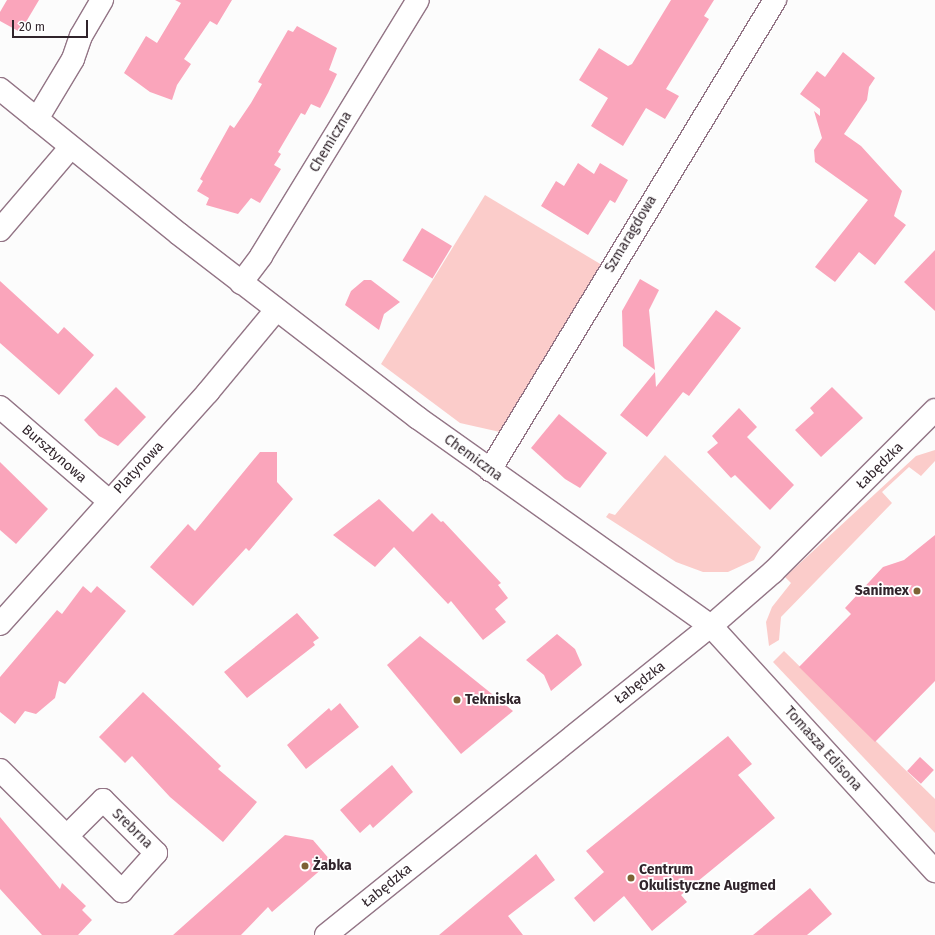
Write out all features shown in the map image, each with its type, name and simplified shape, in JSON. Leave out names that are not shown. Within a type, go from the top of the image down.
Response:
[{"type":"street","points":[[37,119],[73,59],[81,36],[102,0]]},
{"type":"street","name":"Chemiczna","points":[[241,283],[261,256],[418,0]]},
{"type":"street","name":"Szmaragdowa","points":[[490,470],[775,0]]},
{"type":"street","name":"Chemiczna","points":[[0,88],[71,147],[276,310],[490,470],[711,626]]},
{"type":"street","points":[[0,230],[71,147]]},
{"type":"street","name":"Platynowa","points":[[0,624],[208,392],[276,310]]},
{"type":"street","name":"Bursztynowa","points":[[0,407],[109,501]]},
{"type":"street","name":"Łabędzka","points":[[326,935],[711,626],[773,572],[935,410]]},
{"type":"street","name":"Tomasza Edisona","points":[[711,626],[935,871]]},
{"type":"street","points":[[0,770],[67,836]]},
{"type":"shaded area","points":[[485,195],[602,265],[500,432],[460,423],[381,364]]},
{"type":"shaded area","points":[[935,450],[935,461],[921,476],[909,467],[882,492],[892,503],[781,617],[779,640],[769,646],[766,622],[772,607],[791,583],[785,577],[916,456]]},
{"type":"shaded area","points":[[665,455],[761,547],[754,560],[728,572],[703,572],[676,562],[606,517],[609,513],[615,515]]},
{"type":"shaded area","points":[[784,651],[935,799],[935,833],[773,662]]},
{"type":"building","points":[[7,0],[39,0],[20,32],[0,21],[0,12]]},
{"type":"building","points":[[175,0],[232,0],[217,25],[210,21],[184,59],[191,64],[177,85],[172,100],[150,92],[124,73],[146,36],[157,43],[181,3]]},
{"type":"building","points":[[671,0],[714,0],[704,16],[709,19],[666,89],[679,96],[665,119],[646,108],[623,146],[591,126],[608,98],[579,80],[599,48],[628,66],[632,64]]},
{"type":"building","points":[[297,26],[337,48],[329,70],[337,74],[328,93],[320,108],[311,104],[305,115],[301,113],[278,152],[281,154],[274,165],[281,169],[260,203],[251,198],[238,214],[206,205],[209,198],[197,191],[203,181],[200,179],[230,125],[234,128],[251,103],[262,84],[258,82],[288,30],[293,32]]},
{"type":"building","points":[[843,52],[875,78],[869,87],[867,100],[844,134],[861,146],[902,191],[894,216],[906,225],[875,265],[859,252],[835,282],[815,267],[868,200],[815,162],[814,150],[822,138],[814,111],[820,116],[820,109],[800,94],[817,71],[825,77]]},
{"type":"building","points":[[578,163],[594,174],[600,163],[628,180],[615,203],[610,200],[588,235],[541,206],[556,181],[564,186]]},
{"type":"building","points":[[422,228],[452,246],[432,279],[402,261]]},
{"type":"building","points":[[935,250],[935,311],[904,282]]},
{"type":"building","points":[[640,279],[659,290],[649,310],[655,370],[623,346],[622,311]]},
{"type":"building","points":[[364,280],[371,280],[400,302],[384,314],[379,330],[345,305],[351,291]]},
{"type":"building","points":[[0,281],[58,334],[64,327],[94,355],[59,395],[0,343]]},
{"type":"building","points":[[716,310],[741,328],[689,396],[683,392],[647,437],[620,415],[655,372],[656,387]]},
{"type":"building","points":[[116,387],[146,417],[118,446],[99,436],[84,420]]},
{"type":"building","points":[[832,387],[863,418],[821,457],[795,430],[814,413],[810,408]]},
{"type":"building","points":[[739,408],[757,427],[747,437],[794,485],[770,510],[735,475],[731,478],[707,452],[718,443],[712,436]]},
{"type":"building","points":[[559,414],[607,453],[580,488],[565,479],[531,448]]},
{"type":"building","points":[[260,452],[277,452],[277,482],[293,499],[249,551],[246,548],[193,606],[150,567],[188,524],[195,531]]},
{"type":"building","points":[[0,462],[48,509],[16,544],[0,530]]},
{"type":"building","points":[[379,499],[413,532],[432,513],[441,522],[443,521],[501,583],[498,585],[508,598],[495,609],[506,622],[483,640],[451,601],[448,604],[394,547],[375,567],[333,535]]},
{"type":"building","points":[[935,535],[935,681],[875,742],[799,667],[851,614],[845,608],[883,567],[904,560]]},
{"type":"building","points":[[83,586],[91,593],[97,586],[126,611],[65,684],[59,681],[55,698],[36,714],[25,711],[15,724],[0,712],[0,677],[57,610],[62,614]]},
{"type":"building","points":[[297,613],[319,638],[313,642],[315,645],[247,698],[224,672]]},
{"type":"building","points":[[557,634],[575,649],[582,665],[551,691],[544,675],[526,660]]},
{"type":"building","name":"Tekniska","points":[[420,636],[513,711],[461,754],[387,665]]},
{"type":"building","points":[[143,692],[221,766],[218,769],[257,802],[223,842],[170,797],[132,756],[125,763],[99,737]]},
{"type":"building","points":[[340,703],[359,727],[306,769],[287,745],[329,708],[331,711]]},
{"type":"building","points":[[728,736],[752,764],[738,775],[775,818],[681,895],[687,902],[652,931],[624,896],[594,922],[574,898],[604,872],[586,851]]},
{"type":"building","points":[[920,757],[934,770],[921,784],[907,771]]},
{"type":"building","points":[[392,765],[413,792],[373,828],[370,824],[360,833],[340,810]]},
{"type":"building","points":[[0,817],[60,889],[62,883],[86,906],[82,910],[92,920],[78,935],[42,935],[0,889]]},
{"type":"building","points":[[285,835],[313,840],[331,861],[272,912],[268,907],[241,935],[173,935]]},
{"type":"building","points":[[536,854],[555,880],[508,916],[523,935],[439,935]]},
{"type":"building","points":[[810,888],[832,914],[807,935],[753,935]]},
{"type":"place","name":"Sanimex","points":[[917,591]]},
{"type":"place","name":"Tekniska","points":[[457,700]]},
{"type":"place","name":"Żabka","points":[[305,866]]},
{"type":"place","name":"Centrum Okulistyczne Augmed","points":[[631,878]]}]
